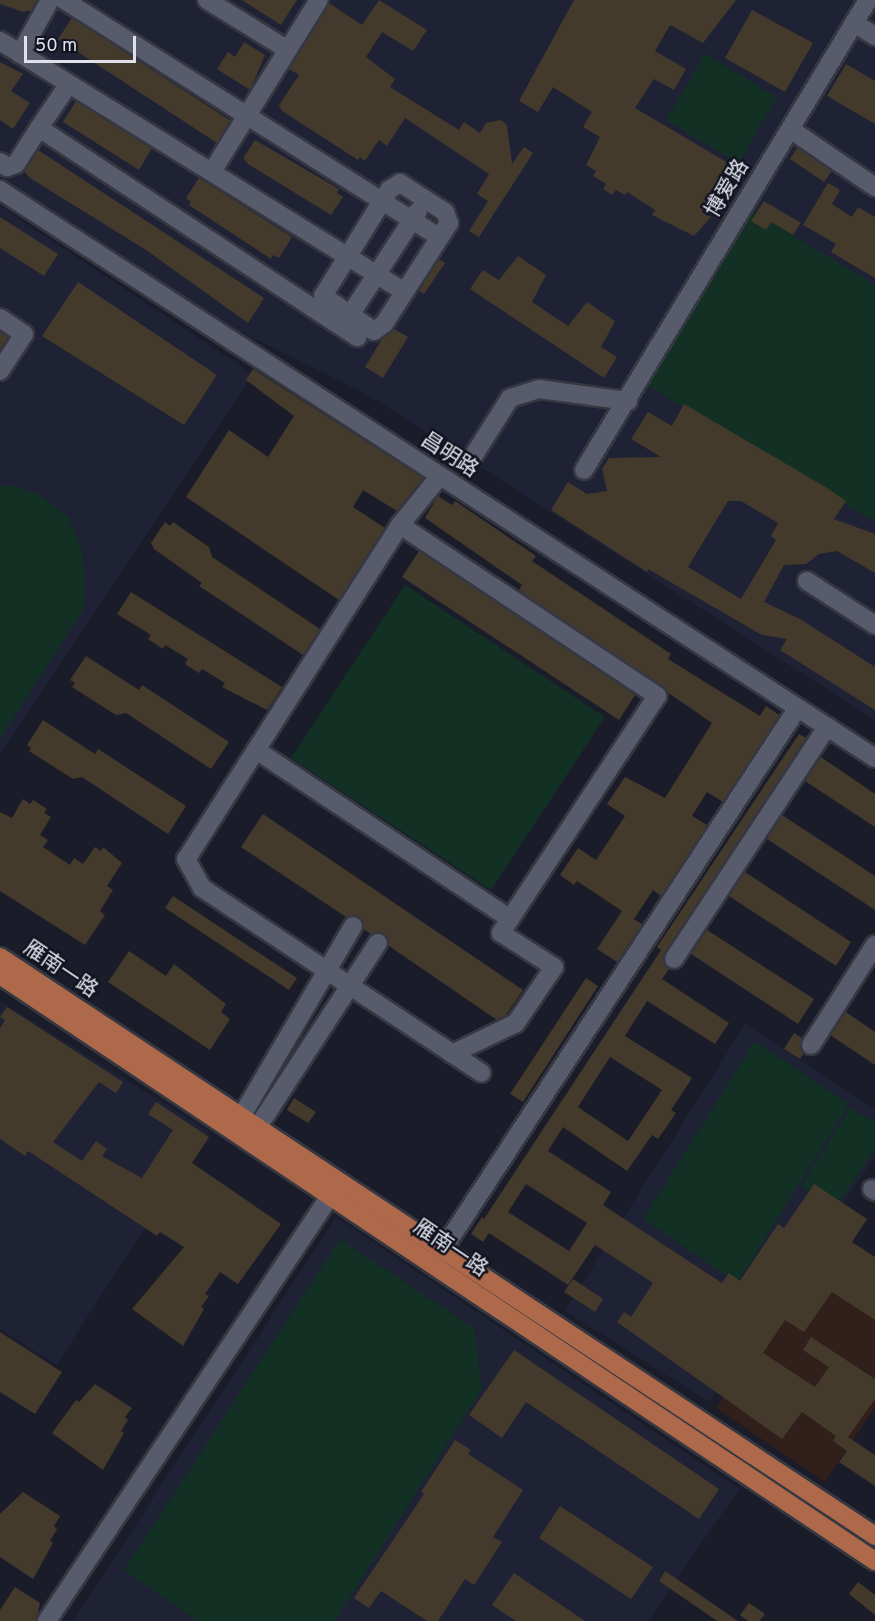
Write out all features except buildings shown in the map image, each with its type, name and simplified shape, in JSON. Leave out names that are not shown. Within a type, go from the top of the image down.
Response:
[{"type":"main road","name":"雁南一路","points":[[0,957],[237,1124]]},
{"type":"main road","name":"雁南一路","points":[[0,975],[253,1134],[438,1257],[875,1536]]},
{"type":"main road","name":"雁南一路","points":[[253,1134],[330,1196],[438,1257],[875,1561]]},
{"type":"street","points":[[20,54],[50,0]]},
{"type":"street","points":[[64,0],[439,237]]},
{"type":"street","points":[[207,0],[288,50]]},
{"type":"street","points":[[213,170],[319,0]]},
{"type":"street","name":"博爱路","points":[[584,470],[628,401],[868,0]]},
{"type":"street","points":[[854,23],[875,36]]},
{"type":"street","points":[[0,41],[68,85],[213,170],[405,291]]},
{"type":"street","points":[[0,162],[7,167],[16,164],[68,85]]},
{"type":"street","points":[[39,128],[357,337]]},
{"type":"street","points":[[790,129],[875,187]]},
{"type":"street","points":[[400,183],[425,199],[448,217],[439,237],[405,291],[380,329],[374,331],[323,296],[346,254],[393,186],[400,183]]},
{"type":"street","name":"昌明路","points":[[0,190],[875,758]]},
{"type":"street","points":[[350,315],[425,199]]},
{"type":"street","points":[[0,318],[24,334],[0,371]]},
{"type":"street","points":[[474,455],[510,399],[539,389],[628,401]]},
{"type":"street","points":[[439,477],[400,525],[186,859],[202,888],[481,1073]]},
{"type":"street","points":[[400,525],[657,696],[501,933],[554,967],[516,1023],[452,1054]]},
{"type":"street","points":[[807,581],[875,625]]},
{"type":"street","points":[[438,1257],[798,709]]},
{"type":"street","points":[[674,959],[827,727]]},
{"type":"street","points":[[256,750],[510,919]]},
{"type":"street","points":[[237,1124],[325,970],[353,926]]},
{"type":"street","points":[[253,1134],[378,943]]},
{"type":"street","points":[[812,1045],[875,945]]},
{"type":"street","points":[[47,1621],[330,1196]]},
{"type":"shaded area","points":[[0,0],[875,0],[875,720],[368,395],[233,328],[0,178]]},
{"type":"shaded area","points":[[0,206],[253,374],[0,755]]},
{"type":"shaded area","points":[[0,1001],[209,1131],[56,1365],[0,1329]]},
{"type":"shaded area","points":[[745,1024],[875,1109],[875,1156],[709,1402],[565,1311]]},
{"type":"shaded area","points":[[336,1217],[739,1489],[648,1621],[73,1621]]},
{"type":"shaded area","points":[[830,1234],[875,1264],[875,1407],[825,1482],[716,1408]]},
{"type":"green space","points":[[705,54],[777,97],[738,163],[666,120]]},
{"type":"green space","points":[[751,210],[875,285],[875,522],[647,385]]},
{"type":"green space","points":[[10,485],[40,495],[68,517],[82,549],[85,583],[83,610],[0,739],[0,486]]},
{"type":"green space","points":[[405,585],[605,717],[491,890],[291,758]]},
{"type":"green space","points":[[755,1041],[849,1104],[737,1283],[643,1219]]},
{"type":"green space","points":[[850,1108],[875,1123],[875,1148],[836,1208],[801,1186]]},
{"type":"green space","points":[[340,1239],[474,1328],[482,1389],[335,1621],[197,1621],[124,1570]]}]
